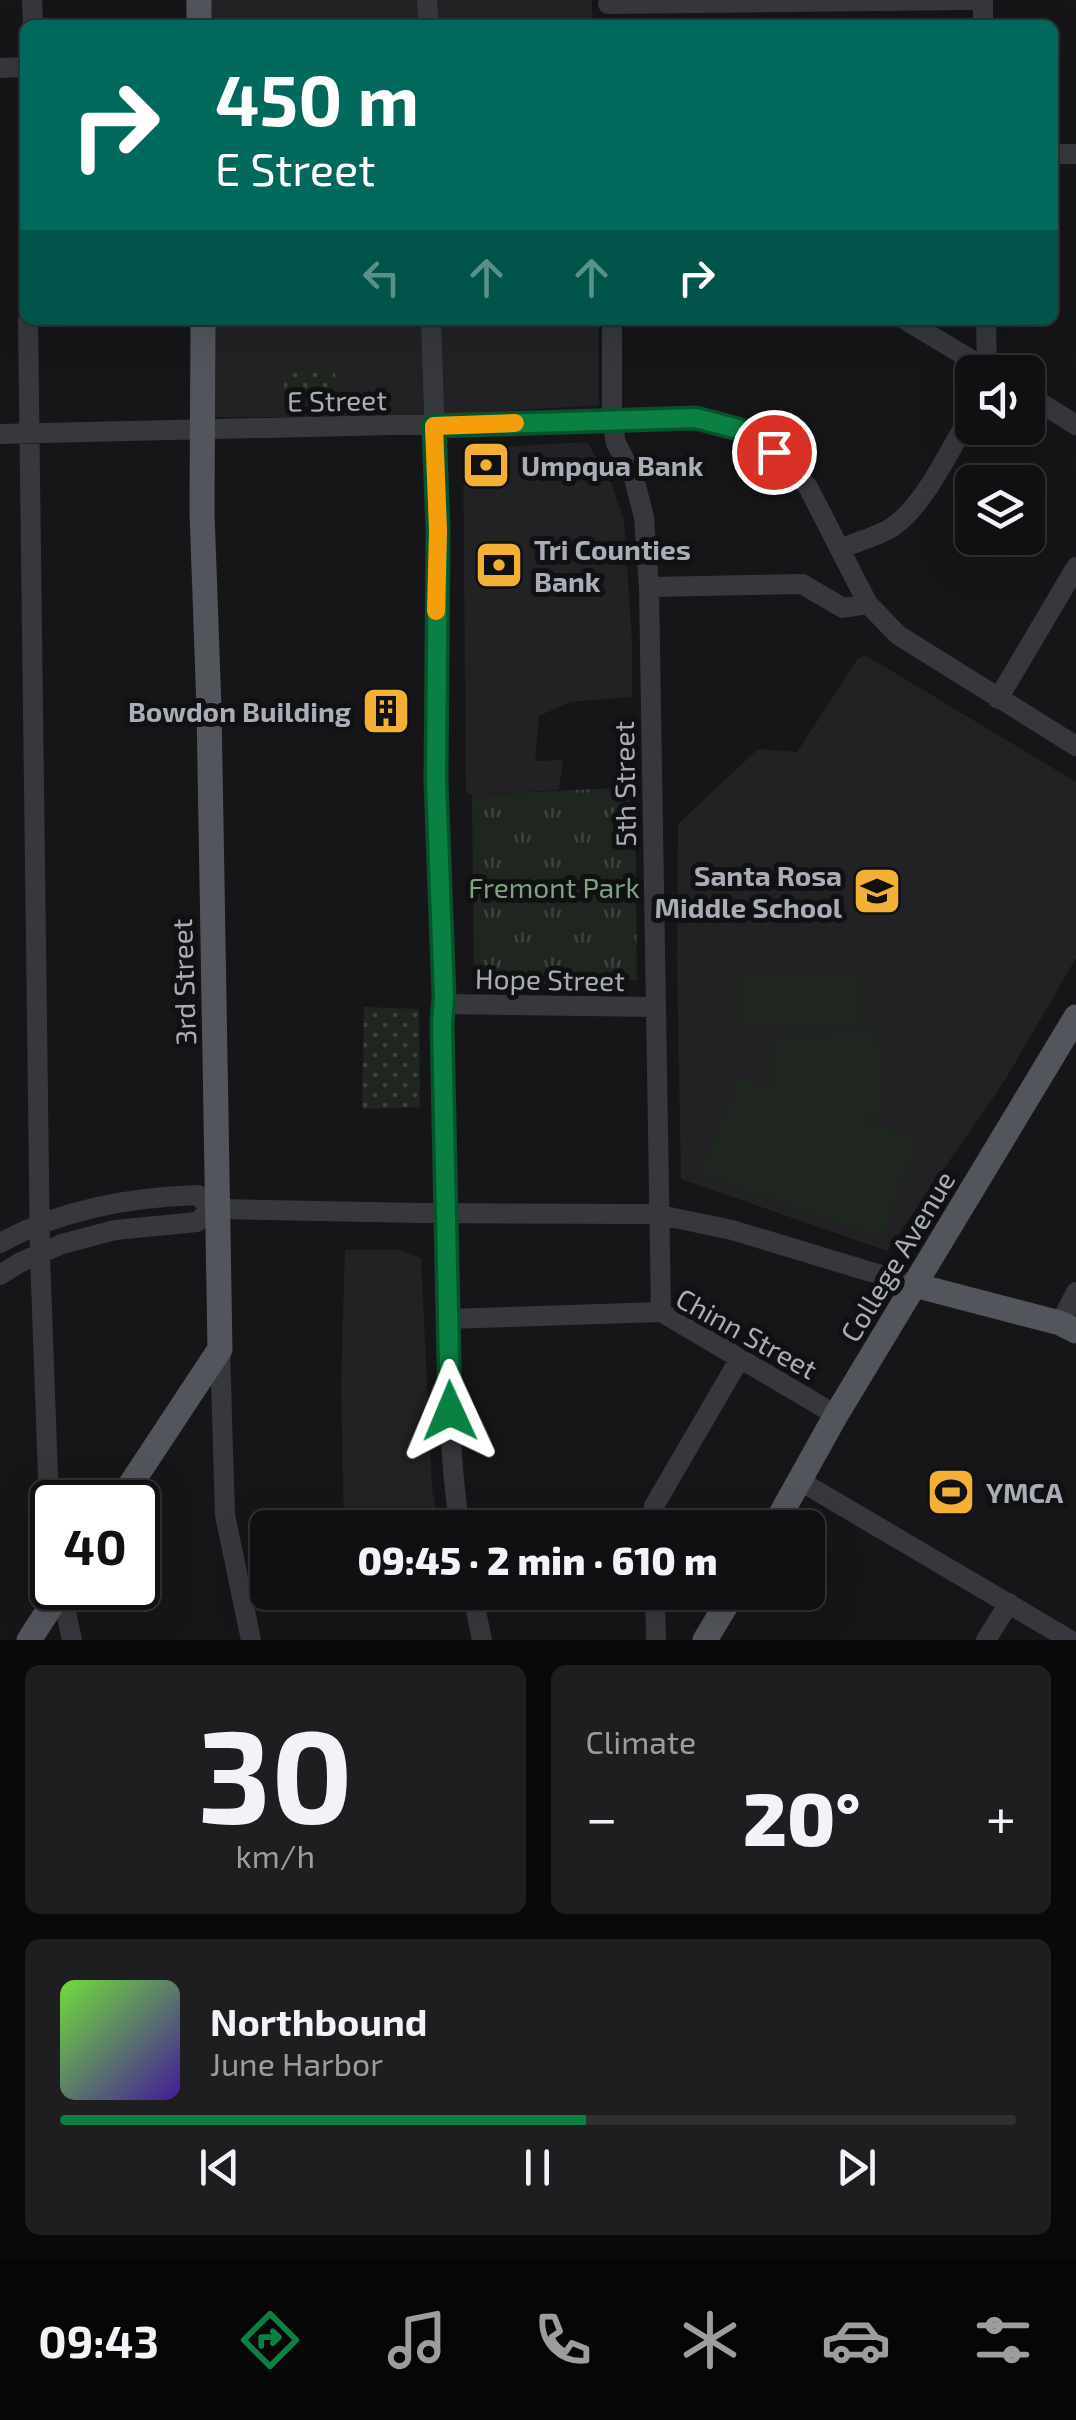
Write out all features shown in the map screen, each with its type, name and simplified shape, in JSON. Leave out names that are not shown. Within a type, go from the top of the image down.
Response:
[{"type":"main road","name":"3rd Street","points":[[202,325],[220,1349]]},
{"type":"main road","name":"College Avenue","points":[[783,1510],[836,1415],[1076,1017]]},
{"type":"main road","points":[[914,1285],[1068,1327]]},
{"type":"main road","points":[[134,1480],[220,1349]]},
{"type":"main road","points":[[30,1640],[48,1610]]},
{"type":"main road","points":[[704,1640],[723,1610]]},
{"type":"street","points":[[608,10],[970,0]]},
{"type":"street","points":[[28,325],[40,1255],[48,1480]]},
{"type":"street","points":[[431,325],[438,530],[436,781],[444,1004],[447,1319],[451,1445],[458,1510]]},
{"type":"street","name":"5th Street","points":[[612,325],[612,421],[644,517],[649,587],[660,1312]]},
{"type":"street","points":[[912,325],[961,355]]},
{"type":"street","points":[[986,325],[988,355]]},
{"type":"street","points":[[1045,406],[1076,426]]},
{"type":"street","name":"E Street","points":[[0,434],[696,418],[738,429],[774,452],[808,486],[868,604],[898,634],[1076,746]]},
{"type":"street","points":[[840,549],[888,530],[906,516],[955,440]]},
{"type":"street","points":[[998,699],[1076,568]]},
{"type":"street","points":[[649,587],[802,584],[843,608],[868,604]]},
{"type":"street","name":"Hope Street","points":[[444,1004],[656,1007]]},
{"type":"street","points":[[0,1243],[40,1224],[101,1207],[153,1197],[198,1195],[215,1209],[660,1214],[732,1230],[914,1285]]},
{"type":"street","points":[[0,1274],[62,1244],[116,1230],[198,1222],[215,1209]]},
{"type":"street","points":[[1068,1327],[1076,1292]]},
{"type":"street","name":"Chinn Street","points":[[447,1319],[660,1312],[836,1415]]},
{"type":"street","name":"3rd Street","points":[[220,1349],[225,1514],[251,1640]]},
{"type":"street","points":[[654,1510],[739,1360]]},
{"type":"street","points":[[800,1481],[1070,1640]]},
{"type":"street","points":[[986,1640],[1008,1603]]},
{"type":"street","points":[[66,1610],[72,1640]]},
{"type":"street","points":[[476,1610],[482,1640]]},
{"type":"street","points":[[656,1610],[656,1640]]},
{"type":"shaded area","points":[[201,0],[592,0],[592,20],[201,20]]},
{"type":"shaded area","points":[[209,325],[598,325],[599,405],[419,417],[211,417]]},
{"type":"shaded area","points":[[587,442],[612,485],[624,520],[632,697],[570,702],[539,716],[535,761],[563,760],[559,790],[472,795],[466,792],[463,449]]},
{"type":"shaded area","name":"Santa Rosa Middle School","points":[[865,655],[1076,782],[1076,958],[1004,1082],[887,1251],[681,1179],[678,824],[758,749],[797,752],[857,660]]},
{"type":"shaded area","points":[[345,1250],[400,1250],[421,1258],[436,1510],[344,1510],[341,1385]]},
{"type":"green space","points":[[284,370],[335,370],[336,388],[346,389],[346,393],[284,389]]},
{"type":"green space","name":"Fremont Park","points":[[635,787],[637,980],[480,989],[474,984],[472,795]]},
{"type":"green space","points":[[859,976],[861,1024],[740,1029],[738,977]]},
{"type":"green space","points":[[364,1007],[419,1009],[420,1107],[362,1109]]},
{"type":"green space","points":[[878,1027],[882,1109],[864,1120],[918,1139],[882,1237],[700,1175],[738,1076],[770,1087],[773,1039]]},
{"type":"slow traffic","points":[[436,611],[434,426],[515,423]]},
{"type":"place","name":"Umpqua Bank","points":[[486,465]]},
{"type":"place","name":"Tri Counties Bank","points":[[499,565]]},
{"type":"place","name":"Bowdon Building","points":[[386,711]]},
{"type":"place","name":"Santa Rosa Middle School","points":[[877,891]]},
{"type":"place","name":"YMCA","points":[[951,1492]]},
{"type":"route","points":[[450,1411],[444,997],[436,781],[438,530],[434,426],[696,418],[738,429],[774,452]]}]
